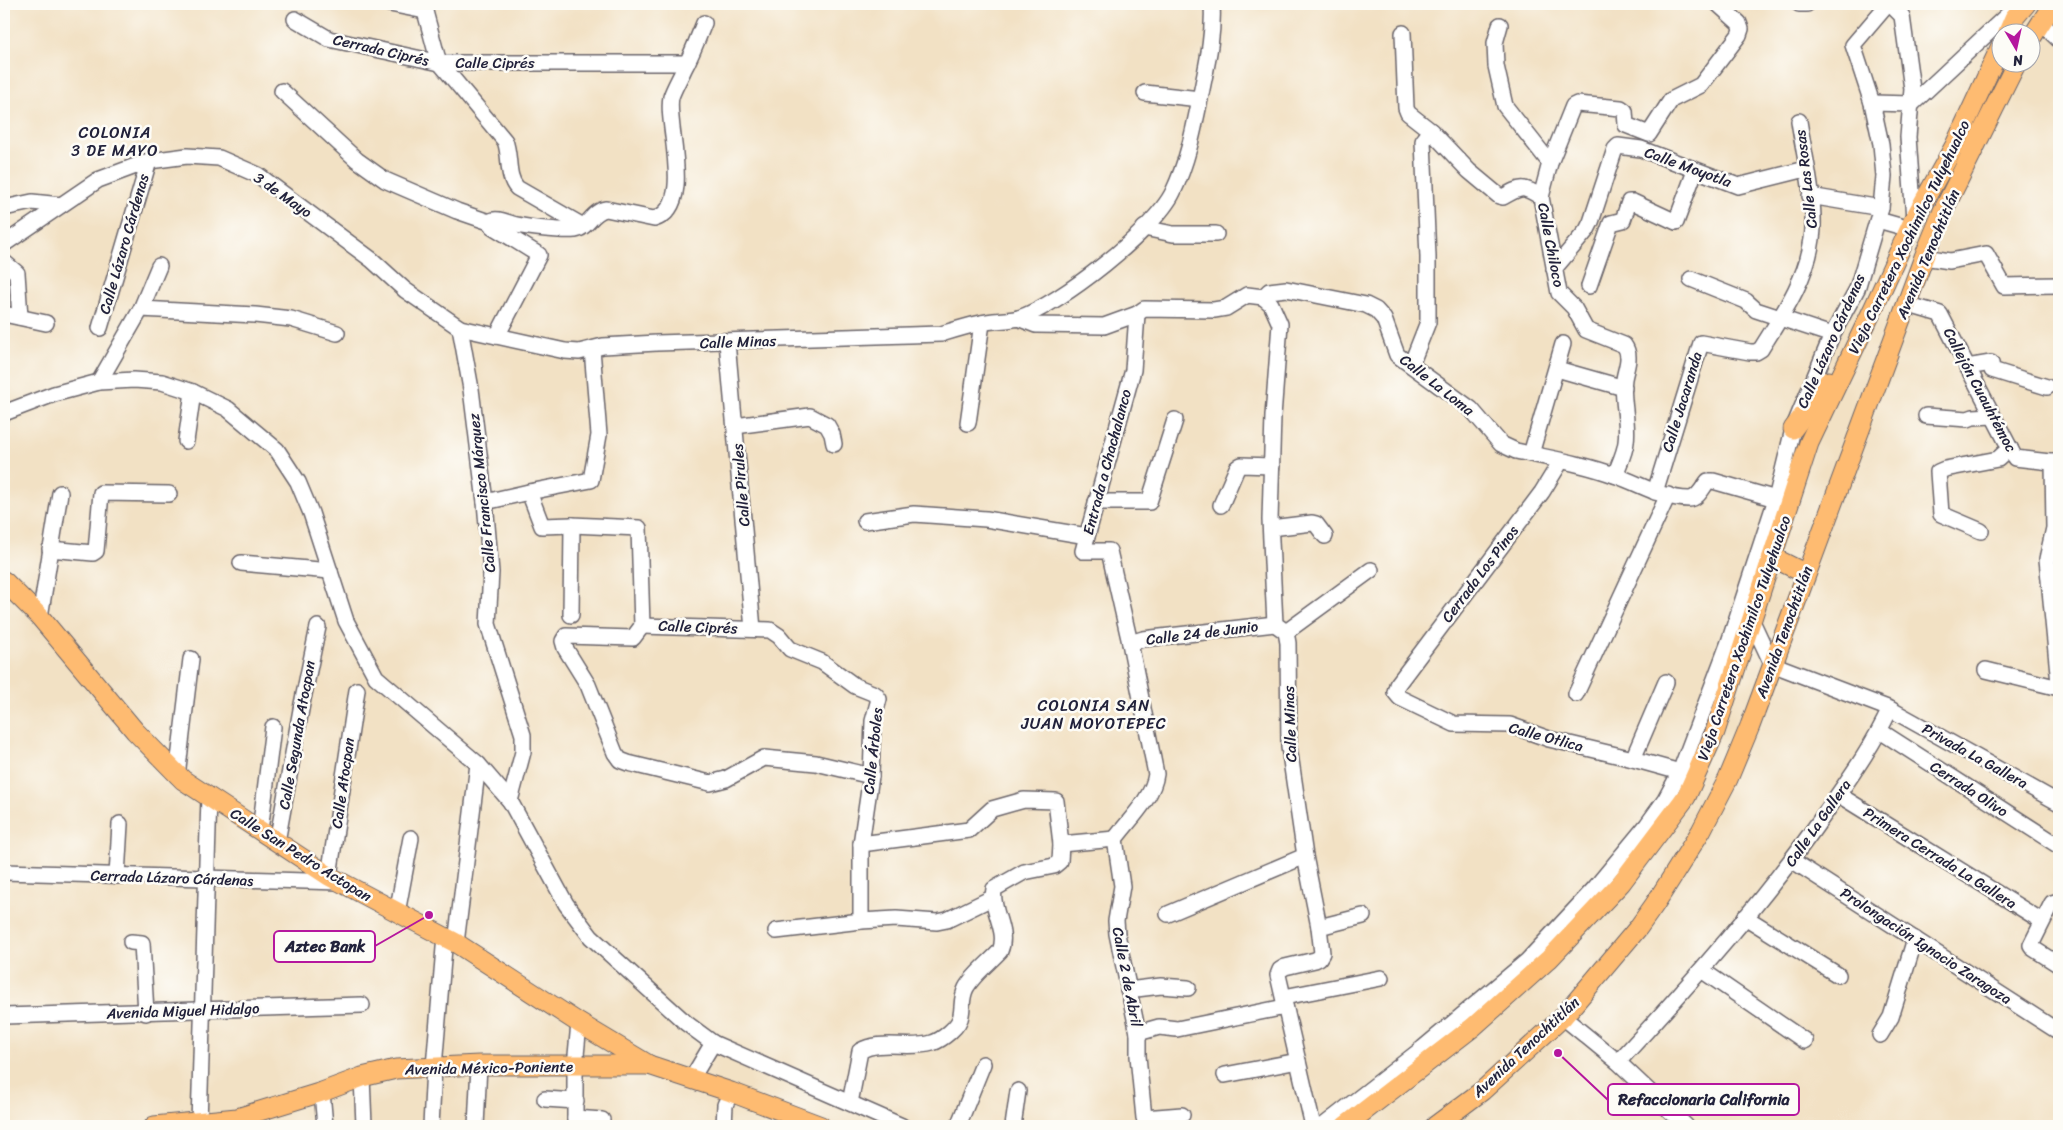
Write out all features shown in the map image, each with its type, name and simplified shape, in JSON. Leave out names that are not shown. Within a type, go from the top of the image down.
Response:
[{"type":"main road","points":[[2012,22],[2026,4]]},
{"type":"main road","points":[[2041,23],[2053,4]]},
{"type":"main road","name":"Vieja Carretera Xochimilco Tulyehualco","points":[[1345,1126],[1473,1027],[1549,959],[1621,883],[1686,798],[1714,732],[1807,449],[1912,224],[1955,145],[1990,70]]},
{"type":"main road","name":"Avenida Tenochtitlán","points":[[1435,1126],[1482,1091],[1563,1018],[1655,904],[1701,830],[1728,779],[1924,257],[1943,211],[2012,72]]},
{"type":"main road","points":[[1793,429],[1854,348]]},
{"type":"main road","points":[[1772,557],[1806,574]]},
{"type":"main road","name":"Calle San Pedro Actopan","points":[[4,581],[40,617],[117,710],[177,776],[334,879],[450,940],[650,1065]]},
{"type":"main road","name":"Avenida México-Poniente","points":[[154,1126],[199,1123],[251,1114],[322,1092],[362,1077],[396,1069],[479,1065],[650,1065],[692,1078],[821,1126]]},
{"type":"street","points":[[390,4],[424,7]]},
{"type":"street","points":[[1018,318],[1036,310],[1098,271],[1144,228],[1172,194],[1187,156],[1195,128],[1212,41],[1212,4]]},
{"type":"street","points":[[1641,149],[1671,100],[1701,85],[1739,35],[1741,29],[1739,23],[1718,4]]},
{"type":"street","points":[[1799,4],[1807,4]]},
{"type":"street","points":[[1810,196],[1912,224],[1908,138],[1912,89],[1902,16],[1889,4]]},
{"type":"street","name":"Calle Lázaro Cárdenas","points":[[1323,1126],[1423,1048],[1527,961],[1594,889],[1647,825],[1665,800],[1680,772],[1728,642],[1776,499],[1793,429],[1832,335],[1857,289],[1880,214],[1884,176],[1881,144],[1872,103],[1853,45],[1889,4]]},
{"type":"street","points":[[1872,103],[1912,104],[2019,4]]},
{"type":"street","name":"Cerrada Ciprés","points":[[424,7],[440,63]]},
{"type":"street","name":"Cerrada Ciprés","points":[[295,20],[329,39],[440,63]]},
{"type":"street","points":[[490,222],[495,219],[517,226],[573,230],[583,226],[600,210],[606,209],[654,219],[661,217],[668,209],[676,181],[677,155],[672,96],[704,23]]},
{"type":"street","points":[[2041,23],[2059,40]]},
{"type":"street","points":[[1500,25],[1495,43],[1496,66],[1505,106],[1550,163]]},
{"type":"street","points":[[1403,33],[1406,108],[1408,113],[1431,131],[1469,171],[1499,196],[1503,196],[1519,187],[1541,197]]},
{"type":"street","name":"Calle Ciprés","points":[[440,63],[687,63]]},
{"type":"street","name":"Calle Ciprés","points":[[440,63],[505,141],[508,149],[511,182],[517,188],[583,226]]},
{"type":"street","points":[[282,91],[357,160],[385,180],[457,211],[490,222],[492,226],[539,255],[497,336]]},
{"type":"street","points":[[1145,93],[1200,99]]},
{"type":"street","name":"Calle Chiloco","points":[[1615,475],[1626,444],[1627,424],[1624,388],[1629,356],[1624,345],[1586,330],[1574,308],[1559,293],[1541,197],[1550,163],[1573,106],[1577,104],[1621,108],[1625,111],[1626,125],[1650,134]]},
{"type":"street","name":"Calle Las Rosas","points":[[1780,319],[1806,267],[1812,238],[1810,196],[1799,121]]},
{"type":"street","points":[[1411,366],[1428,322],[1428,257],[1423,141],[1425,136],[1431,131]]},
{"type":"street","name":"Calle Moyotla","points":[[1554,268],[1587,230],[1615,149],[1618,146],[1641,149],[1738,186],[1806,169]]},
{"type":"street","name":"3 de Mayo","points":[[4,244],[98,180],[149,161],[187,156],[220,158],[258,175],[372,260],[405,290],[460,328]]},
{"type":"street","name":"Calle Lázaro Cárdenas","points":[[100,328],[149,161]]},
{"type":"street","points":[[1589,286],[1611,223],[1623,220],[1628,202],[1633,202],[1676,222],[1695,171]]},
{"type":"street","points":[[4,208],[32,202],[60,205]]},
{"type":"street","points":[[1144,228],[1173,234],[1216,234]]},
{"type":"street","points":[[1924,257],[1950,261],[1986,254],[2004,286],[2059,285]]},
{"type":"street","points":[[4,262],[17,273],[20,317]]},
{"type":"street","points":[[99,382],[141,309],[159,266]]},
{"type":"street","points":[[1691,279],[1746,301],[1756,310],[1832,335]]},
{"type":"street","name":"Calle La Loma","points":[[1018,318],[1036,325],[1104,326],[1137,314],[1144,309],[1214,310],[1226,308],[1247,295],[1263,297],[1269,291],[1286,289],[1366,304],[1376,310],[1384,319],[1397,355],[1470,409],[1501,444],[1516,451],[1615,475],[1661,494],[1690,499],[1695,498],[1708,481],[1713,481],[1776,499]]},
{"type":"street","name":"Calle Minas","points":[[1263,297],[1271,304],[1280,324],[1273,416],[1271,528],[1280,628],[1288,643],[1289,747],[1322,954],[1319,958],[1280,970],[1278,975],[1314,1126]]},
{"type":"street","name":"Callejón Cuauhtémoc","points":[[1906,304],[1940,314],[2015,458],[2018,460],[2056,462]]},
{"type":"street","points":[[141,309],[255,315],[291,319],[337,332]]},
{"type":"street","points":[[4,314],[46,323]]},
{"type":"street","name":"Entrada a Chachalanco","points":[[1130,643],[1109,551],[1083,551],[1133,370],[1137,314]]},
{"type":"street","name":"Calle Minas","points":[[460,328],[565,352],[579,352],[612,346],[941,334],[982,323],[1018,318]]},
{"type":"street","name":"Calle Jacaranda","points":[[1661,494],[1701,343],[1756,352],[1761,349],[1780,319]]},
{"type":"street","points":[[968,423],[982,323]]},
{"type":"street","name":"Calle Francisco Márquez","points":[[460,328],[471,389],[486,502],[491,572],[488,624],[523,735],[523,752],[510,801]]},
{"type":"street","name":"Calle Pirules","points":[[727,342],[752,629]]},
{"type":"street","points":[[1531,454],[1563,344]]},
{"type":"street","points":[[486,502],[591,480],[599,435],[592,349]]},
{"type":"street","points":[[1967,367],[1991,363],[1992,370],[2047,386]]},
{"type":"street","points":[[1557,368],[1624,388]]},
{"type":"street","points":[[4,413],[54,394],[99,382],[134,380],[162,382],[193,392],[228,409],[277,450],[298,482],[311,513],[346,621],[376,677],[478,764],[510,801],[566,904],[578,922],[622,966],[713,1043],[902,1126]]},
{"type":"street","points":[[186,441],[193,392]]},
{"type":"street","points":[[735,426],[810,416],[827,425],[832,434],[834,444]]},
{"type":"street","points":[[1926,416],[1968,419],[1993,416]]},
{"type":"street","points":[[1096,502],[1149,502],[1175,420]]},
{"type":"street","points":[[1981,531],[1941,514],[1938,472],[1944,469],[1998,458],[2010,448]]},
{"type":"street","name":"Cerrada Los Pinos","points":[[1397,685],[1542,492],[1562,461]]},
{"type":"street","points":[[2056,462],[2054,528],[2048,559],[2058,632],[2059,683]]},
{"type":"street","points":[[1221,505],[1238,468],[1241,466],[1272,466]]},
{"type":"street","points":[[528,492],[542,526],[572,525],[639,528],[642,626],[632,638],[566,636],[563,641],[565,648],[588,685],[615,753],[620,760],[628,764],[710,783],[726,779],[764,758],[816,763],[871,776]]},
{"type":"street","points":[[40,617],[60,493]]},
{"type":"street","points":[[50,549],[93,553],[96,551],[101,493],[168,494]]},
{"type":"street","points":[[1576,694],[1661,494]]},
{"type":"street","points":[[865,521],[914,514],[977,518],[1087,536]]},
{"type":"street","points":[[1271,528],[1312,523],[1316,524],[1325,536]]},
{"type":"street","points":[[571,615],[572,525]]},
{"type":"street","points":[[241,563],[330,571]]},
{"type":"street","points":[[1280,628],[1371,570]]},
{"type":"street","points":[[1751,619],[1772,664],[1890,710]]},
{"type":"street","name":"Calle Ciprés","points":[[642,626],[752,629]]},
{"type":"street","name":"Calle Segunda Atocpan","points":[[277,842],[318,627]]},
{"type":"street","name":"Calle 24 de Junio","points":[[1130,643],[1143,640],[1280,628]]},
{"type":"street","name":"Calle Árboles","points":[[752,629],[770,630],[779,636],[790,649],[822,662],[855,686],[876,694],[879,699],[873,721],[871,776],[861,844],[861,921]]},
{"type":"street","points":[[1061,844],[1115,839],[1150,793],[1155,782],[1156,774],[1130,643]]},
{"type":"street","points":[[177,776],[191,659]]},
{"type":"street","points":[[1986,670],[2059,688]]},
{"type":"street","points":[[1633,759],[1666,682]]},
{"type":"street","name":"Calle Otlica","points":[[1397,685],[1395,692],[1400,698],[1454,724],[1510,725],[1548,739],[1680,772]]},
{"type":"street","name":"Calle Atocpan","points":[[334,879],[357,690]]},
{"type":"street","name":"Calle La Gallera","points":[[1618,1062],[1702,971],[1792,861],[1839,795],[1880,731],[1890,710]]},
{"type":"street","name":"Privada La Gallera","points":[[1890,710],[2059,803]]},
{"type":"street","points":[[260,831],[273,727]]},
{"type":"street","name":"Cerrada Olivo","points":[[1880,731],[2059,846]]},
{"type":"street","points":[[431,1126],[434,1066],[450,940],[478,764]]},
{"type":"street","name":"Primera Cerrada La Gallera","points":[[1839,795],[2042,921]]},
{"type":"street","points":[[199,1123],[209,797]]},
{"type":"street","points":[[850,1103],[860,1051],[875,1046],[924,1045],[934,1042],[958,1024],[962,1016],[961,999],[966,987],[1000,951],[1003,945],[1003,936],[992,898],[994,889],[1024,872],[1054,866],[1060,861],[1061,844],[1056,801],[1024,800],[992,809],[970,830],[861,844]]},
{"type":"street","points":[[117,876],[120,824]]},
{"type":"street","points":[[397,913],[411,838]]},
{"type":"street","name":"Calle 2 de Abril","points":[[1115,839],[1122,886],[1116,921],[1117,934],[1138,1033],[1138,1056],[1144,1122],[1182,1115]]},
{"type":"street","points":[[1168,914],[1305,856]]},
{"type":"street","name":"Prolongación Ignacio Zaragoza","points":[[1792,861],[2059,1032]]},
{"type":"street","name":"Cerrada Lázaro Cárdenas","points":[[4,872],[206,879],[334,879]]},
{"type":"street","points":[[776,931],[896,919],[937,922],[947,920],[992,898]]},
{"type":"street","points":[[2059,900],[2052,903],[2031,945],[2034,949],[2059,965]]},
{"type":"street","points":[[1319,927],[1363,916]]},
{"type":"street","points":[[1745,917],[1838,975]]},
{"type":"street","points":[[1880,1036],[1891,1017],[1915,939]]},
{"type":"street","points":[[131,942],[142,943],[147,998],[146,1013]]},
{"type":"street","points":[[1702,971],[1805,1041]]},
{"type":"street","points":[[1138,1033],[1160,1027],[1177,1029],[1380,978]]},
{"type":"street","points":[[1128,990],[1161,986],[1188,988]]},
{"type":"street","name":"Avenida Miguel Hidalgo","points":[[4,1016],[362,1005]]},
{"type":"street","points":[[1563,1018],[1618,1062],[1686,1126]]},
{"type":"street","points":[[580,1023],[575,1066],[575,1122],[602,1120]]},
{"type":"street","points":[[692,1078],[713,1043]]},
{"type":"street","points":[[1225,1075],[1298,1061]]},
{"type":"street","points":[[958,1126],[983,1064]]},
{"type":"street","points":[[476,1126],[479,1065]]},
{"type":"street","points":[[362,1077],[364,1125]]},
{"type":"street","points":[[1012,1126],[1018,1091]]},
{"type":"street","points":[[322,1092],[325,1126]]},
{"type":"street","points":[[724,1126],[725,1105],[731,1092]]},
{"type":"street","points":[[545,1099],[576,1101]]},
{"type":"place","name":"Aztec Bank","points":[[429,915]]},
{"type":"place","name":"Refaccionaria California","points":[[1558,1053]]},
{"type":"district","name":"COLONIA 3 DE MAYO","points":[[115,141]]},
{"type":"district","name":"COLONIA SAN JUAN MOYOTEPEC","points":[[1094,714]]}]
